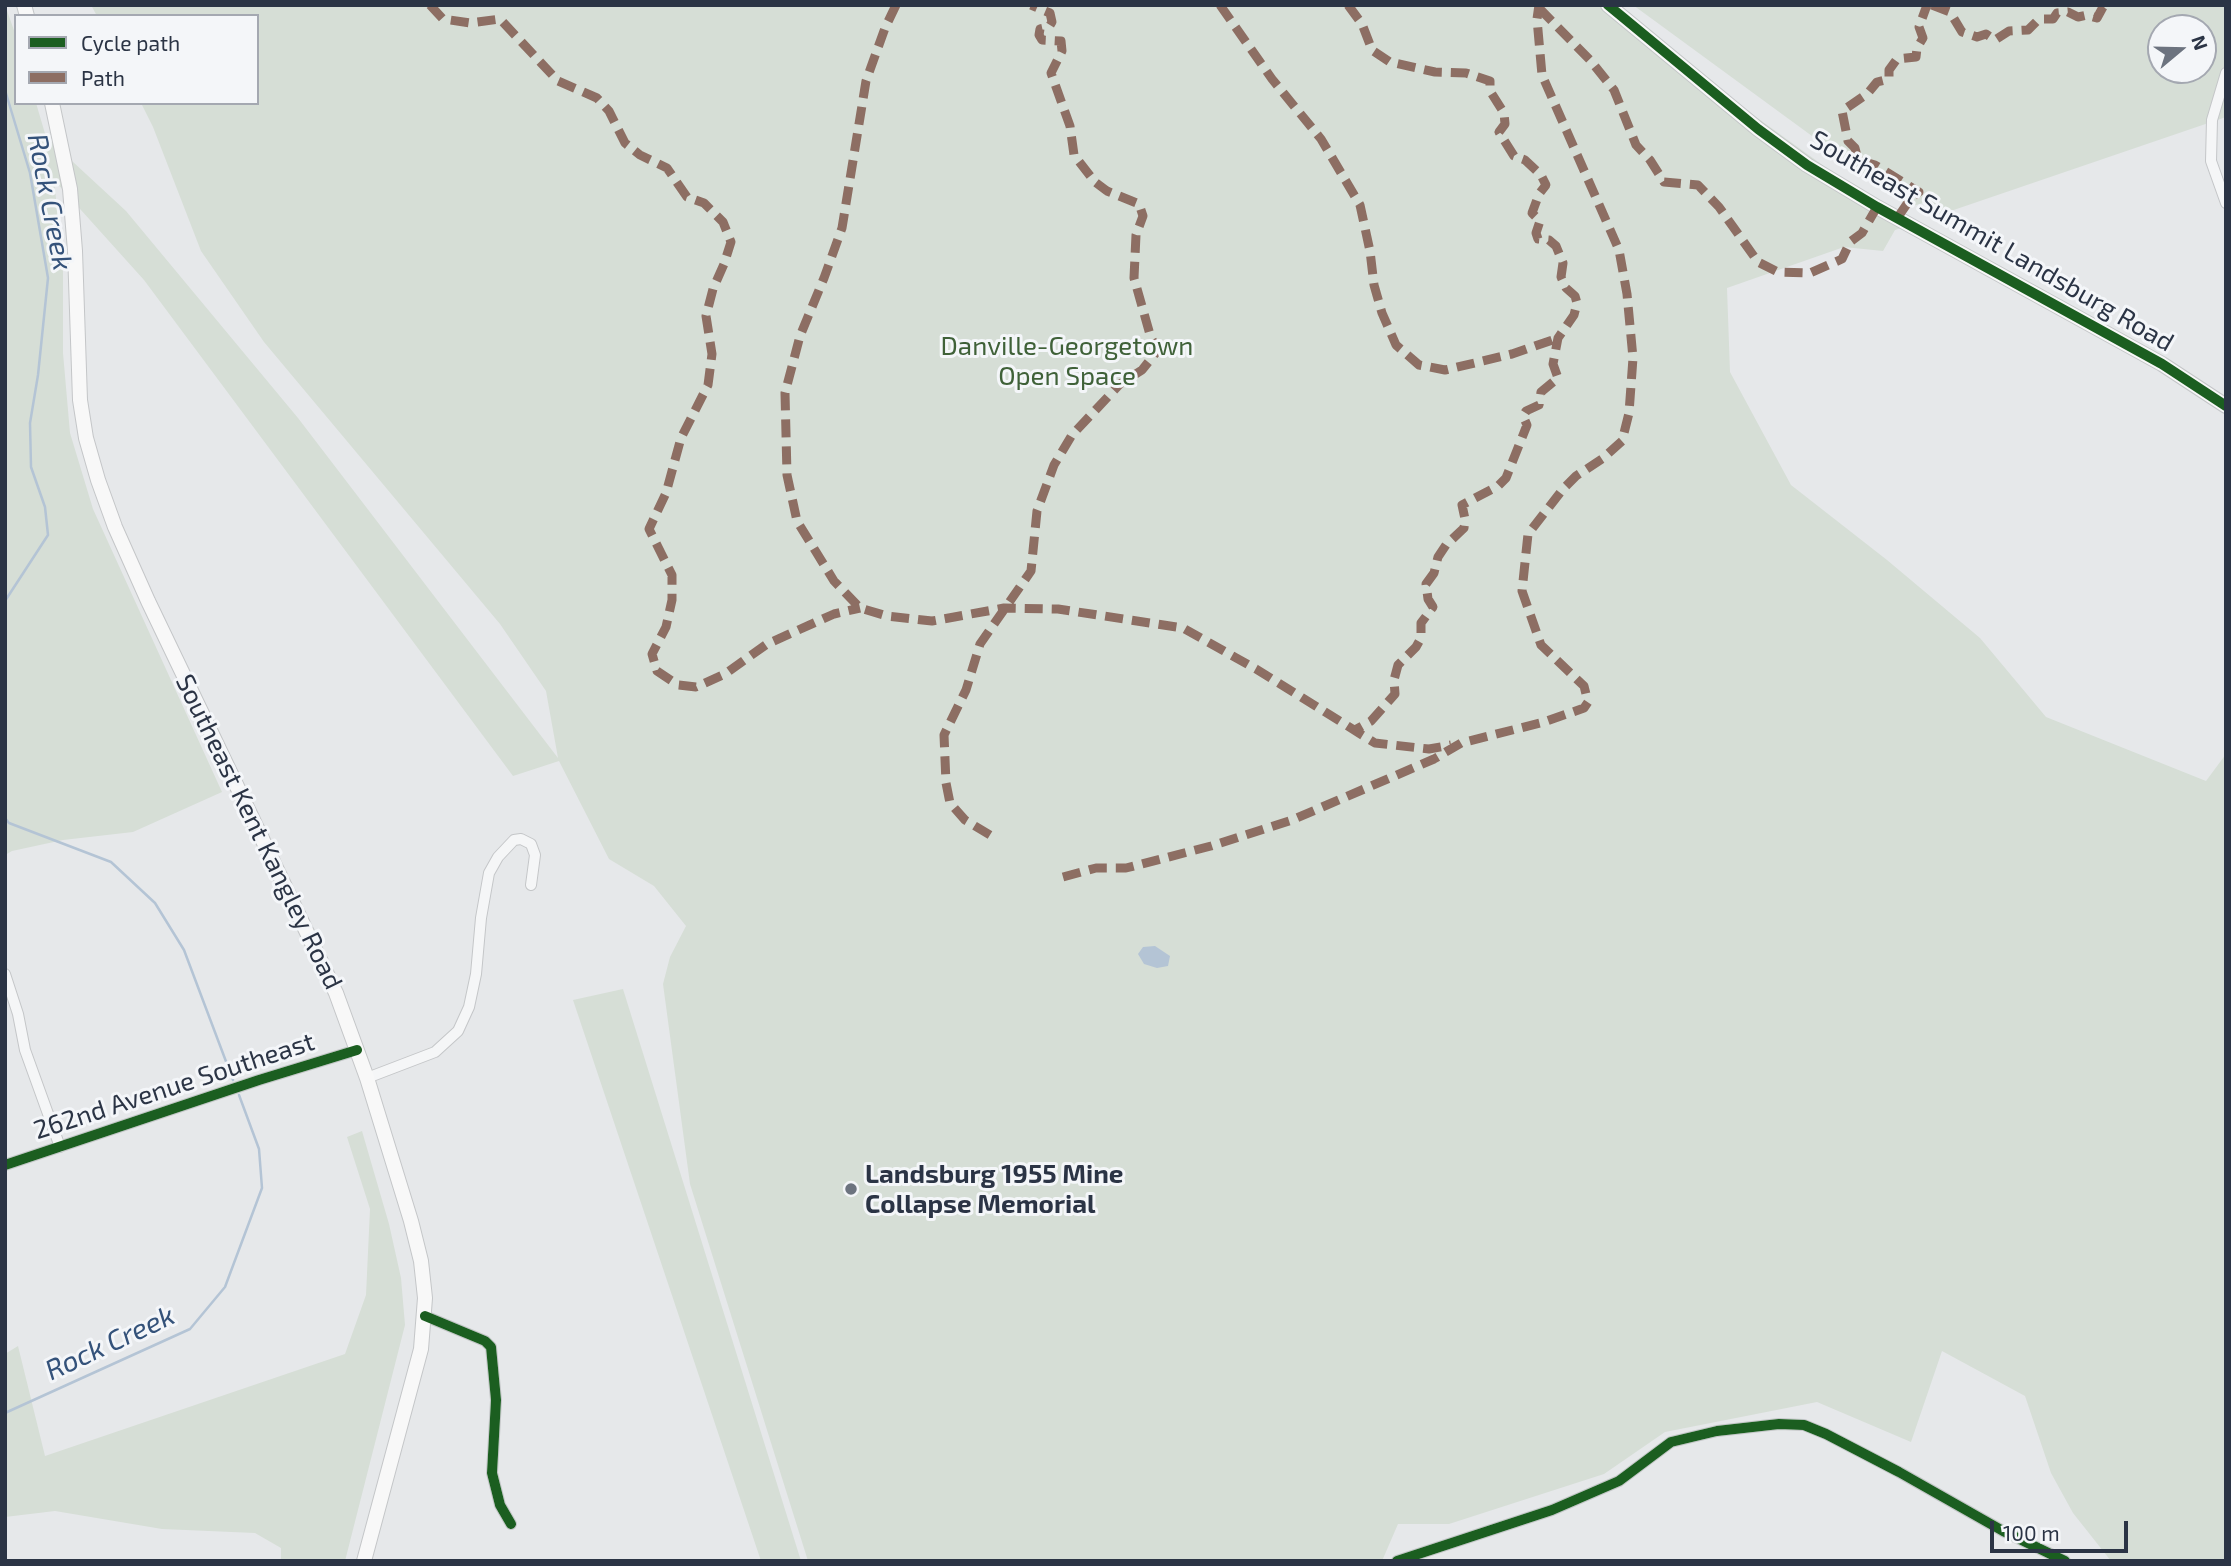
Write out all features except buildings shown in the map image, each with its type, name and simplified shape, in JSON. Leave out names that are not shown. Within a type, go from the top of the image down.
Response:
[{"type":"main road","name":"Southeast Summit Landsburg Road","points":[[1608,5],[1764,134],[1837,184],[2162,364],[2226,406]]},
{"type":"main road","name":"Southeast Kent Kangley Road","points":[[52,105],[71,199],[80,400],[86,438],[98,480],[115,527],[148,601],[336,993],[367,1078],[417,1243],[424,1282],[425,1316],[421,1349],[364,1561]]},
{"type":"street","points":[[2226,73],[2212,120],[2211,161],[2226,202]]},
{"type":"street","points":[[367,1078],[435,1052],[458,1031],[470,1007],[489,873],[498,857],[514,840],[522,839],[531,844],[535,855],[531,885]]},
{"type":"street","points":[[5,974],[18,1014],[25,1050],[60,1147]]},
{"type":"street","name":"262nd Avenue Southeast","points":[[5,1166],[259,1080],[357,1050]]},
{"type":"street","points":[[425,1316],[485,1341],[491,1347],[496,1399],[492,1474],[500,1505],[511,1524]]},
{"type":"street","points":[[1397,1561],[1552,1510],[1619,1480],[1671,1442],[1717,1431],[1779,1424],[1804,1425],[1899,1472],[2003,1531],[2066,1561]]},
{"type":"green space","name":"Danville-Georgetown Open Space","points":[[5,5],[14,30],[14,105],[37,105],[46,137],[126,211],[298,418],[558,758],[546,691],[500,624],[264,342],[201,251],[142,105],[259,105],[259,14],[96,14],[91,5],[1601,5],[1907,226],[1895,230],[1883,251],[1844,247],[1727,288],[1730,372],[1791,485],[1887,560],[1980,638],[2046,717],[2206,781],[2226,754],[2226,1561],[2111,1561],[2073,1513],[2051,1473],[2025,1396],[1942,1351],[1911,1442],[1817,1402],[1665,1432],[1604,1474],[1449,1524],[1398,1524],[1382,1561],[808,1561],[690,1184],[663,984],[670,957],[686,926],[654,886],[609,859],[559,761],[513,776],[144,280],[54,180],[63,262],[63,353],[70,433],[93,509],[222,792],[133,832],[63,840],[12,851],[5,855]]},
{"type":"green space","points":[[1633,5],[2226,5],[2226,117],[1939,215],[1923,203],[1909,207]]},
{"type":"green space","points":[[623,989],[801,1561],[761,1561],[573,1000]]},
{"type":"green space","points":[[362,1131],[389,1224],[401,1278],[405,1325],[345,1561],[281,1561],[281,1548],[255,1533],[162,1529],[55,1511],[5,1517],[5,1354],[18,1346],[45,1456],[345,1354],[366,1295],[370,1209],[347,1137]]},
{"type":"water","points":[[1155,946],[1170,956],[1168,966],[1157,968],[1144,964],[1138,954],[1143,947]]},
{"type":"waterway","name":"Rock Creek","points":[[5,90],[30,173],[48,278],[30,423],[31,467],[45,507],[48,535],[5,601]]},
{"type":"waterway","name":"Rock Creek","points":[[5,818],[9,823],[111,862],[155,903],[184,950],[233,1080]]},
{"type":"waterway","name":"Rock Creek","points":[[5,1413],[190,1329],[225,1287],[262,1188],[259,1149],[239,1095]]},
{"type":"marked path","points":[[430,5],[443,19],[470,23],[500,19],[558,81],[597,98],[609,111],[625,143],[640,155],[667,168],[687,197],[704,203],[723,222],[731,242],[706,316],[712,354],[708,385],[681,438],[666,493],[649,529],[672,575],[672,600],[666,627],[652,654],[657,671],[678,685],[696,687],[725,674],[767,644],[834,614],[860,608]]},
{"type":"marked path","points":[[896,5],[866,81],[842,228],[800,336],[785,393],[787,475],[797,521],[834,581],[860,608],[887,616],[932,621],[1004,608],[1058,609],[1183,628],[1256,669],[1375,743],[1429,749],[1451,745]]},
{"type":"marked path","points":[[990,835],[965,820],[950,803],[946,783],[944,735],[966,690],[980,644],[1031,571],[1037,511],[1054,465],[1072,435],[1120,384],[1142,370],[1158,350],[1151,338],[1134,278],[1136,235],[1143,216],[1139,204],[1107,191],[1095,182],[1074,155],[1070,126],[1051,73],[1062,51],[1061,41],[1042,40],[1040,29],[1049,27],[1052,22],[1050,13],[1031,5]]},
{"type":"marked path","points":[[1220,5],[1272,79],[1321,139],[1360,205],[1374,285],[1382,313],[1396,345],[1419,365],[1445,370],[1512,354],[1558,338]]},
{"type":"marked path","points":[[1348,5],[1362,24],[1372,50],[1390,62],[1435,72],[1466,73],[1490,81],[1490,91],[1504,113],[1505,124],[1499,132],[1514,156],[1525,160],[1541,175],[1546,185],[1539,194],[1532,213],[1540,221],[1536,233],[1538,239],[1549,240],[1556,246],[1563,263],[1561,277],[1577,303],[1574,315],[1558,338],[1553,364],[1558,378],[1541,392],[1539,405],[1526,411],[1523,416],[1527,425],[1506,478],[1498,486],[1462,505],[1464,528],[1446,545],[1426,584],[1428,599],[1433,607],[1421,623],[1421,638],[1416,647],[1398,665],[1394,680],[1395,694],[1371,721],[1355,730]]},
{"type":"marked path","points":[[1063,877],[1096,868],[1126,868],[1211,846],[1292,820],[1434,759],[1461,743],[1544,722],[1584,708],[1588,702],[1584,686],[1541,645],[1522,591],[1528,534],[1576,476],[1602,459],[1622,441],[1629,413],[1633,358],[1627,294],[1619,250],[1542,75],[1537,19],[1539,5]]},
{"type":"marked path","points":[[1898,217],[1911,198],[1919,192],[1875,165],[1858,160],[1855,148],[1848,141],[1842,111],[1867,94],[1877,82],[1889,79],[1889,70],[1897,59],[1916,57],[1917,48],[1923,38],[1919,27],[1927,5]]},
{"type":"marked path","points":[[1932,5],[1950,12],[1962,32],[1977,37],[1986,34],[1995,40],[2009,31],[2028,30],[2039,19],[2053,19],[2057,13],[2068,12],[2078,17],[2087,15],[2097,18],[2103,7],[2113,5]]},
{"type":"marked path","points":[[1539,8],[1590,60],[1614,90],[1636,145],[1650,160],[1664,182],[1698,185],[1719,207],[1758,262],[1778,272],[1810,273],[1842,259],[1850,242],[1862,233],[1877,207]]},
{"type":"cycle path","points":[[1608,5],[1758,129],[1807,165],[1877,207],[2162,364],[2226,406]]},
{"type":"cycle path","points":[[5,1165],[357,1050]]},
{"type":"cycle path","points":[[425,1316],[485,1341],[491,1347],[496,1400],[492,1473],[500,1505],[511,1524]]},
{"type":"cycle path","points":[[1397,1561],[1552,1510],[1619,1481],[1671,1442],[1717,1431],[1779,1424],[1804,1425],[1826,1434],[2003,1531],[2065,1561]]},
{"type":"place","name":"Landsburg 1955 Mine Collapse Memorial","points":[[851,1189]]}]
